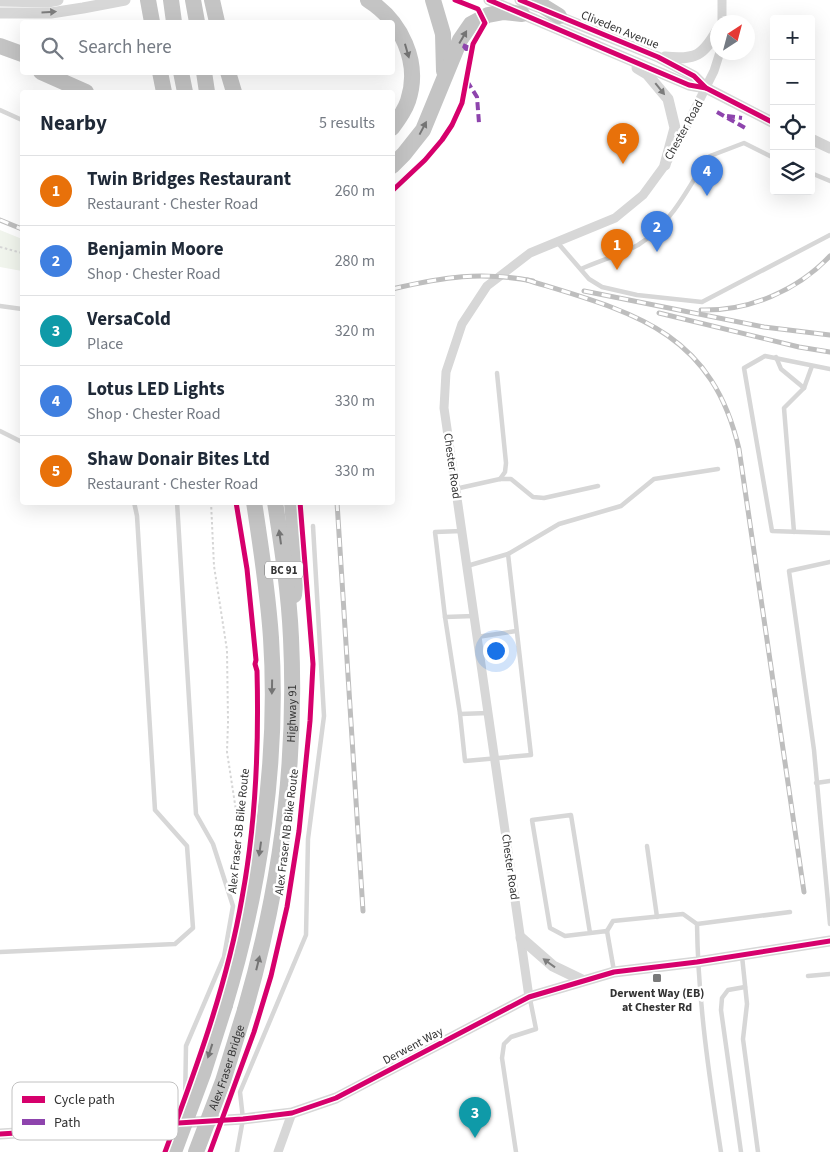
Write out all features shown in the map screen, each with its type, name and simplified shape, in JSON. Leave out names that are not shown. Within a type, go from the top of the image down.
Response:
[{"type":"highway","points":[[148,0],[152,20]]},
{"type":"highway","points":[[171,0],[174,20]]},
{"type":"highway","points":[[193,0],[196,20]]},
{"type":"highway","points":[[212,0],[217,20]]},
{"type":"highway","points":[[368,0],[383,9],[392,20]]},
{"type":"highway","points":[[433,0],[443,34],[445,62],[443,81]]},
{"type":"highway","points":[[533,0],[559,16]]},
{"type":"highway","points":[[395,163],[423,130],[460,40],[471,24],[488,15],[521,7]]},
{"type":"highway","points":[[395,25],[400,31],[410,58],[411,80],[408,101],[395,123]]},
{"type":"highway","points":[[0,46],[20,53]]},
{"type":"highway","points":[[0,57],[20,65]]},
{"type":"highway","points":[[48,75],[82,90]]},
{"type":"highway","points":[[68,75],[91,90]]},
{"type":"highway","points":[[161,75],[164,90]]},
{"type":"highway","points":[[182,75],[185,90]]},
{"type":"highway","points":[[204,75],[207,90]]},
{"type":"highway","points":[[229,75],[233,90]]},
{"type":"highway","points":[[243,505],[271,638]]},
{"type":"highway","name":"BC 91","points":[[254,505],[271,638]]},
{"type":"highway","name":"Highway 91","points":[[245,1010],[266,929],[284,826],[291,719],[291,637],[275,505]]},
{"type":"highway","points":[[291,637],[297,563],[292,505]]},
{"type":"highway","name":"Highway 91","points":[[225,1005],[245,934],[264,824],[271,730],[271,638]]},
{"type":"highway","name":"Alex Fraser Bridge","points":[[174,1152],[200,1083],[225,1005]]},
{"type":"highway","name":"Alex Fraser Bridge","points":[[196,1152],[223,1081],[245,1010]]},
{"type":"street","points":[[0,1],[48,2],[58,0]]},
{"type":"street","points":[[0,13],[51,13],[123,0]]},
{"type":"street","name":"Cliveden Avenue","points":[[489,0],[559,16],[658,56],[694,76],[706,88]]},
{"type":"street","points":[[721,15],[722,0]]},
{"type":"street","name":"Cliveden Avenue","points":[[521,7],[608,50],[689,85],[706,88],[770,121]]},
{"type":"street","points":[[658,56],[685,59],[695,56],[710,43]]},
{"type":"street","points":[[608,50],[647,74],[668,99],[676,128],[665,165]]},
{"type":"street","name":"Chester Road","points":[[529,996],[444,408],[446,372],[462,324],[487,286],[498,276],[530,253],[615,218],[643,194],[665,165],[684,131],[706,88],[717,60]]},
{"type":"street","points":[[815,142],[830,148]]},
{"type":"street","points":[[521,938],[553,966],[582,980]]},
{"type":"street","name":"Derwent Way","points":[[178,1123],[243,1119],[292,1113],[336,1098],[529,996],[582,980],[614,972],[697,962],[830,941]]},
{"type":"street","points":[[278,1152],[292,1113]]},
{"type":"lane","points":[[0,110],[20,119]]},
{"type":"lane","points":[[580,269],[637,245],[649,237],[676,210],[705,161],[710,156],[744,143],[770,156]]},
{"type":"lane","points":[[815,175],[830,181]]},
{"type":"lane","points":[[557,242],[589,279],[602,288],[637,295],[702,302],[830,235]]},
{"type":"lane","points":[[0,306],[20,309]]},
{"type":"lane","points":[[830,369],[765,356],[744,368],[772,531],[830,533]]},
{"type":"lane","points":[[776,357],[781,369],[804,388]]},
{"type":"lane","points":[[794,532],[784,408],[804,388],[812,366]]},
{"type":"lane","points":[[497,373],[506,463],[505,472],[500,479]]},
{"type":"lane","points":[[0,432],[20,441]]},
{"type":"lane","points":[[467,566],[508,554],[559,524],[621,506],[654,479],[718,469]]},
{"type":"lane","points":[[456,489],[500,479],[510,479],[533,497],[544,498],[598,486]]},
{"type":"lane","points":[[0,952],[175,944],[193,928],[187,846],[155,810],[137,516],[135,505]]},
{"type":"lane","points":[[177,505],[196,814],[213,844],[233,906],[224,957],[186,1046],[184,1123]]},
{"type":"lane","points":[[237,1152],[243,1119],[240,1092],[306,935],[308,839],[324,716],[313,526]]},
{"type":"lane","points":[[462,531],[435,532],[465,760],[531,756],[508,554]]},
{"type":"lane","points":[[830,562],[788,571],[814,750],[830,924]]},
{"type":"lane","points":[[445,617],[474,616]]},
{"type":"lane","points":[[477,637],[516,631]]},
{"type":"lane","points":[[460,714],[488,713]]},
{"type":"lane","points":[[816,783],[830,781]]},
{"type":"lane","points":[[590,933],[571,815],[532,820],[550,928],[565,936],[607,931]]},
{"type":"lane","points":[[647,846],[657,917]]},
{"type":"lane","points":[[614,972],[607,931],[613,921],[683,914],[697,924],[790,912]]},
{"type":"lane","points":[[697,924],[697,962],[705,1043],[721,1152]]},
{"type":"lane","points":[[742,954],[747,1004],[742,1039],[758,1152]]},
{"type":"lane","points":[[808,976],[830,974]]},
{"type":"lane","points":[[741,1152],[722,998],[728,990],[745,987]]},
{"type":"lane","points":[[516,1152],[502,1058],[504,1044],[511,1038],[536,1029],[529,996]]},
{"type":"path","points":[[0,247],[20,252]]},
{"type":"path","points":[[211,505],[214,566],[227,650],[228,722],[226,752],[240,830],[239,874],[233,906]]},
{"type":"shaded area","points":[[0,230],[20,238],[20,271],[0,267]]},
{"type":"railway","points":[[0,220],[20,228]]},
{"type":"railway","points":[[701,310],[737,307],[771,296],[803,279],[830,256]]},
{"type":"railway","points":[[395,288],[429,281],[479,276],[496,276],[533,281]]},
{"type":"railway","points":[[527,280],[600,303],[632,316],[661,332],[687,351],[709,376],[726,409],[739,449],[804,892]]},
{"type":"railway","points":[[584,291],[764,327],[830,335]]},
{"type":"railway","points":[[659,313],[799,347],[830,352]]},
{"type":"railway","points":[[337,505],[363,911]]},
{"type":"marked path","points":[[463,45],[472,49],[466,49],[463,45]]},
{"type":"marked path","points":[[467,81],[477,97],[479,123]]},
{"type":"marked path","points":[[717,112],[747,129]]},
{"type":"marked path","points":[[727,116],[742,118]]},
{"type":"cycle path","points":[[395,188],[425,160],[442,140],[452,125],[462,103],[473,44],[485,23],[478,9],[455,0]]},
{"type":"cycle path","points":[[489,0],[689,85],[706,88]]},
{"type":"cycle path","points":[[520,0],[658,57],[694,76],[706,88],[770,121]]},
{"type":"cycle path","name":"Alex Fraser SB Bike Route","points":[[178,1116],[210,1026],[228,963],[236,930],[251,842],[257,756],[257,671],[247,569],[236,505]]},
{"type":"cycle path","name":"Alex Fraser NB Bike Route","points":[[210,1152],[254,1032],[271,976],[287,907],[299,831],[310,721],[313,664],[300,505]]},
{"type":"cycle path","points":[[178,1123],[243,1119],[292,1113],[336,1098],[529,997],[614,972],[697,962],[830,941]]},
{"type":"cycle path","points":[[0,1134],[12,1133]]},
{"type":"cycle path","name":"Alex Fraser SB Bike Route","points":[[165,1152],[169,1140]]},
{"type":"place","name":"Shaw Donair Bites Ltd","points":[[623,164]]},
{"type":"place","name":"Lotus LED Lights","points":[[707,196]]},
{"type":"place","name":"Benjamin Moore","points":[[657,252]]},
{"type":"place","name":"Twin Bridges Restaurant","points":[[617,270]]},
{"type":"place","name":"Derwent Way (EB) at Chester Rd","points":[[657,978]]},
{"type":"place","name":"VersaCold","points":[[475,1138]]}]
